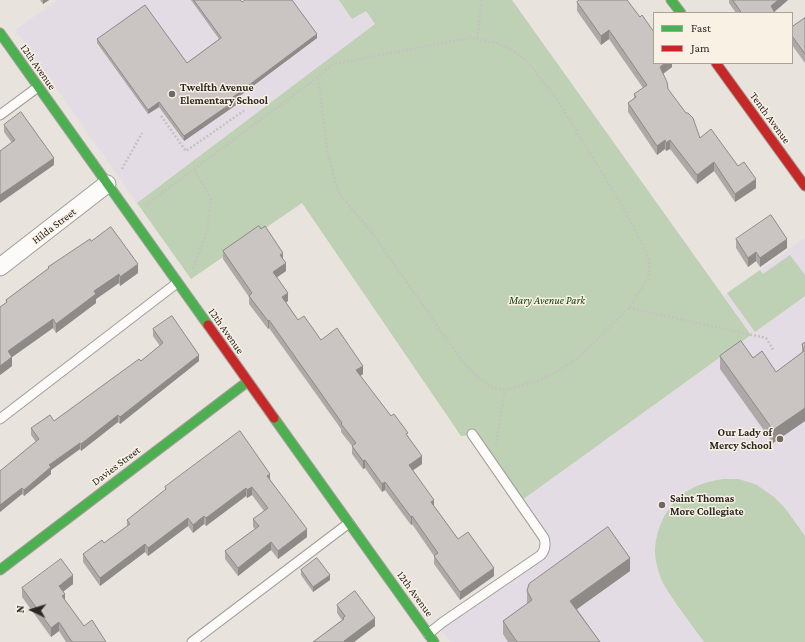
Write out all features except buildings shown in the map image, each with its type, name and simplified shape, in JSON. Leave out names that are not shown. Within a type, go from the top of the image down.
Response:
[{"type":"street","points":[[671,0],[680,12]]},
{"type":"street","name":"12th Avenue","points":[[0,33],[434,642]]},
{"type":"street","name":"Tenth Avenue","points":[[717,64],[805,186]]},
{"type":"street","name":"Hilda Street","points":[[0,267],[107,184]]},
{"type":"street","name":"Davies Street","points":[[0,570],[248,382]]},
{"type":"lane","points":[[0,115],[38,87]]},
{"type":"lane","points":[[0,419],[178,283]]},
{"type":"lane","points":[[428,634],[544,552],[544,538],[472,434]]},
{"type":"lane","points":[[192,642],[349,523]]},
{"type":"path","points":[[478,38],[482,0]]},
{"type":"path","points":[[145,206],[331,66],[338,63],[470,38],[478,38],[497,43],[512,50],[526,61],[556,98],[625,210],[648,256],[650,267],[648,278],[629,308],[580,356],[560,370],[537,381],[505,390],[492,388],[475,375],[460,358],[370,230],[341,196],[337,188],[328,155],[318,77]]},
{"type":"path","points":[[161,116],[186,151],[244,110]]},
{"type":"path","points":[[121,172],[142,133]]},
{"type":"path","points":[[192,271],[207,231],[211,199],[194,169]]},
{"type":"path","points":[[629,308],[766,338],[774,350]]},
{"type":"path","points":[[493,466],[505,390]]},
{"type":"shaded area","name":"Twelfth Avenue Elementary School","points":[[57,0],[409,0],[137,203],[15,30]]},
{"type":"shaded area","name":"Saint Thomas More Collegiate","points":[[805,238],[805,642],[450,642],[438,625],[545,548],[518,503],[751,335],[724,296]]},
{"type":"green space","name":"Mary Avenue Park","points":[[339,0],[512,0],[751,335],[518,503],[472,435],[461,436],[302,203],[191,279],[137,203],[375,24],[366,11],[352,19]]},
{"type":"green space","points":[[790,255],[805,275],[805,296],[755,332],[727,293],[760,270],[763,274]]},
{"type":"green space","points":[[739,479],[757,485],[774,497],[785,508],[805,536],[805,642],[704,642],[677,605],[661,579],[656,561],[656,540],[668,510],[682,494],[711,481]]},
{"type":"traffic: fast","points":[[671,0],[680,12]]},
{"type":"traffic: fast","points":[[0,33],[208,325]]},
{"type":"traffic: fast","points":[[0,570],[247,382]]},
{"type":"traffic: fast","points":[[274,418],[434,642]]},
{"type":"traffic: jam","points":[[717,64],[805,186]]},
{"type":"traffic: jam","points":[[208,325],[274,418]]},
{"type":"place","name":"Twelfth Avenue Elementary School","points":[[172,94]]},
{"type":"place","name":"Our Lady of Mercy School","points":[[780,439]]},
{"type":"place","name":"Saint Thomas More Collegiate","points":[[662,505]]}]
